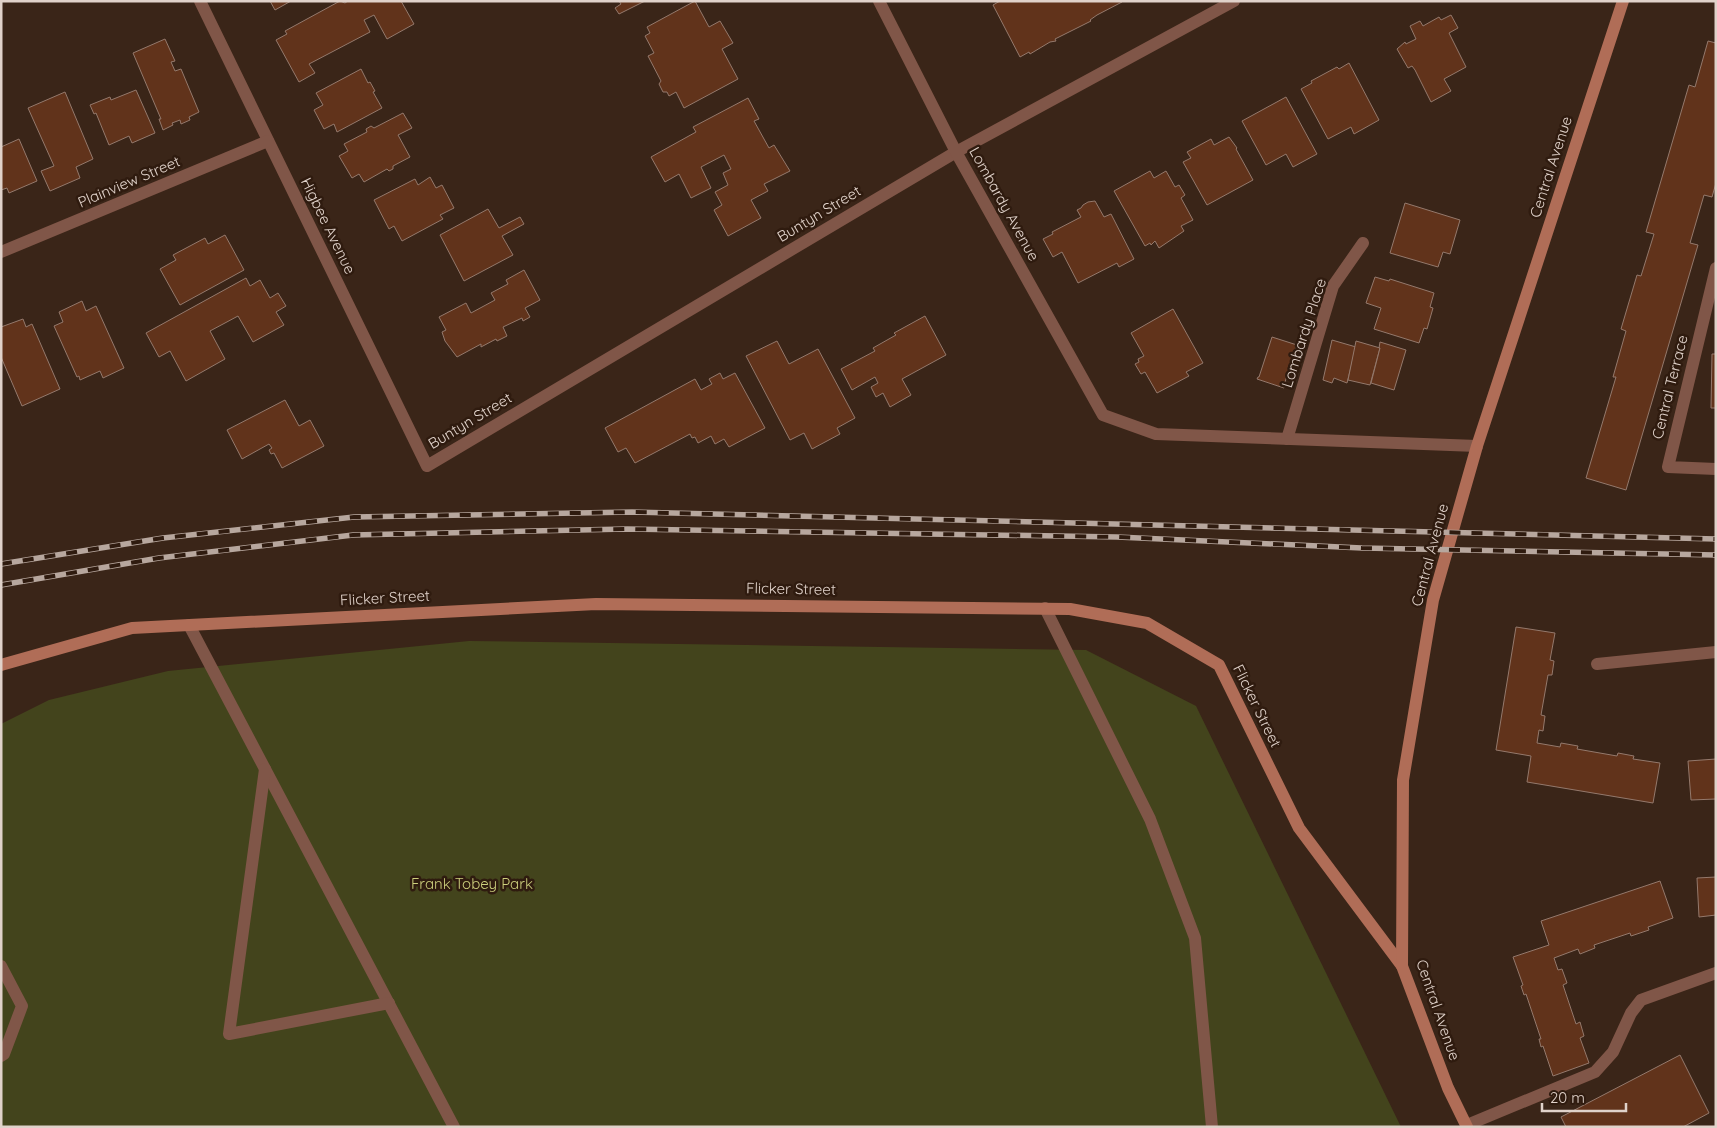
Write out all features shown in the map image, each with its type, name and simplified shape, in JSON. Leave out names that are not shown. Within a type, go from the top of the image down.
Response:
[{"type":"street","name":"Higbee Avenue","points":[[200,1],[427,466]]},
{"type":"street","name":"Lombardy Avenue","points":[[879,1],[956,152],[1103,415],[1156,434],[1287,438]]},
{"type":"street","name":"Buntyn Street","points":[[427,466],[956,152],[1234,1]]},
{"type":"street","name":"Central Avenue","points":[[1467,1126],[1448,1088],[1402,966],[1403,780],[1433,600],[1477,446],[1623,1]]},
{"type":"street","name":"Plainview Street","points":[[1,252],[268,141]]},
{"type":"street","name":"Lombardy Place","points":[[1287,438],[1333,286],[1362,243]]},
{"type":"street","name":"Central Terrace","points":[[1716,268],[1668,468],[1716,469]]},
{"type":"street","points":[[1287,438],[1477,446]]},
{"type":"street","name":"Flicker Street","points":[[1,665],[132,628],[596,604],[1045,608],[1070,609],[1147,623],[1219,665],[1299,828],[1402,966]]},
{"type":"street","points":[[1045,608],[1150,819],[1194,938],[1212,1127]]},
{"type":"street","points":[[189,625],[454,1127]]},
{"type":"street","points":[[1597,664],[1716,652]]},
{"type":"street","points":[[265,769],[229,1034],[389,1003]]},
{"type":"street","points":[[1,966],[22,1006],[4,1054],[1,1056]]},
{"type":"street","points":[[1467,1126],[1595,1072],[1613,1052],[1631,1013],[1641,1000],[1716,973]]},
{"type":"green space","name":"Frank Tobey Park","points":[[469,641],[1086,650],[1196,706],[1401,1127],[1,1127],[1,724],[49,700],[168,671]]},
{"type":"building","points":[[270,1],[291,1],[275,10]]},
{"type":"building","points":[[340,1],[345,3],[348,1],[401,1],[414,24],[387,39],[374,15],[364,20],[370,32],[309,64],[315,73],[299,82],[276,40],[287,34],[285,31]]},
{"type":"building","points":[[619,1],[645,1],[619,14],[615,8],[621,4]]},
{"type":"building","points":[[695,1],[709,27],[720,21],[733,43],[722,49],[738,79],[684,108],[676,92],[669,96],[667,92],[663,92],[659,84],[661,81],[648,56],[654,53],[645,36],[650,33],[647,27]]},
{"type":"building","points":[[1000,1],[1122,2],[1097,15],[1091,21],[1055,39],[1056,41],[1050,42],[1030,54],[1029,52],[1020,57],[993,5]]},
{"type":"building","points":[[1451,15],[1458,28],[1449,33],[1466,67],[1444,79],[1451,91],[1431,102],[1415,70],[1412,66],[1408,68],[1397,49],[1405,42],[1406,44],[1416,39],[1410,26],[1420,21],[1423,26],[1439,17],[1441,20]]},
{"type":"building","points":[[165,39],[175,61],[171,62],[175,71],[181,69],[199,112],[189,117],[190,120],[181,124],[180,120],[163,130],[159,119],[161,119],[133,53]]},
{"type":"building","points":[[1708,41],[1716,43],[1716,183],[1712,197],[1704,195],[1690,243],[1698,245],[1626,490],[1586,478],[1616,377],[1613,377],[1626,331],[1621,329],[1637,275],[1641,276],[1654,234],[1646,232],[1689,85],[1695,87]]},
{"type":"building","points":[[1349,63],[1379,120],[1354,134],[1351,127],[1328,139],[1301,89],[1312,83],[1311,81],[1337,67],[1339,69]]},
{"type":"building","points":[[361,69],[368,83],[370,82],[375,91],[373,92],[382,108],[337,132],[334,124],[324,129],[314,110],[323,105],[316,93]]},
{"type":"building","points":[[136,90],[155,133],[132,143],[129,136],[109,145],[96,113],[94,114],[90,105],[110,97],[111,100]]},
{"type":"building","points":[[65,92],[93,159],[76,167],[80,178],[50,191],[41,171],[54,166],[28,108]]},
{"type":"building","points":[[1286,97],[1317,154],[1293,167],[1286,154],[1266,165],[1242,121]]},
{"type":"building","points":[[748,98],[759,119],[754,121],[769,148],[774,145],[790,171],[764,184],[768,191],[751,200],[761,218],[728,236],[714,210],[722,205],[715,192],[728,185],[723,173],[731,169],[724,155],[701,167],[711,188],[691,198],[679,174],[665,182],[651,157],[696,132],[693,127]]},
{"type":"building","points":[[403,113],[412,128],[398,135],[410,157],[393,166],[393,169],[389,171],[387,169],[364,182],[359,174],[352,178],[339,156],[348,151],[344,144],[367,132],[366,129],[371,126],[374,128]]},
{"type":"building","points":[[1229,137],[1237,148],[1253,180],[1207,205],[1183,162],[1191,158],[1187,152],[1211,139],[1214,145]]},
{"type":"building","points":[[19,139],[37,181],[9,193],[7,188],[1,190],[1,147]]},
{"type":"building","points":[[1150,171],[1154,178],[1166,171],[1175,187],[1179,185],[1185,195],[1181,198],[1193,220],[1181,226],[1184,231],[1159,248],[1155,241],[1151,245],[1150,243],[1145,246],[1114,191]]},
{"type":"building","points":[[430,177],[436,188],[442,185],[454,208],[440,215],[443,219],[402,241],[394,226],[389,229],[374,200],[415,179],[418,185]]},
{"type":"building","points":[[1095,201],[1104,217],[1111,214],[1134,259],[1119,267],[1117,263],[1078,283],[1062,252],[1053,257],[1043,239],[1053,234],[1052,232],[1081,217],[1077,210],[1088,202]]},
{"type":"building","points":[[1405,203],[1460,220],[1450,254],[1443,252],[1438,267],[1390,253]]},
{"type":"building","points":[[488,209],[499,228],[520,217],[524,224],[502,236],[513,255],[464,281],[440,235]]},
{"type":"building","points":[[225,235],[244,270],[180,305],[160,269],[176,260],[173,255],[205,238],[208,244]]},
{"type":"building","points":[[524,270],[540,300],[525,308],[530,317],[523,321],[522,318],[503,327],[507,336],[497,341],[496,339],[481,347],[481,344],[457,357],[445,341],[442,332],[446,330],[439,317],[466,303],[471,313],[495,300],[491,293],[508,284],[506,280]]},
{"type":"building","points":[[1375,277],[1389,281],[1390,279],[1434,293],[1430,307],[1433,308],[1427,329],[1424,328],[1419,343],[1374,329],[1381,308],[1366,303]]},
{"type":"building","points":[[246,278],[250,286],[260,280],[270,298],[278,293],[286,306],[276,312],[284,325],[253,342],[238,316],[210,331],[225,359],[186,381],[170,351],[159,357],[146,333]]},
{"type":"building","points":[[82,301],[86,311],[96,306],[124,368],[103,378],[100,371],[80,380],[79,376],[77,377],[54,326],[63,322],[59,312]]},
{"type":"building","points":[[1173,309],[1203,363],[1186,372],[1189,376],[1157,393],[1145,372],[1141,374],[1135,364],[1139,362],[1138,359],[1144,356],[1131,333]]},
{"type":"building","points":[[925,316],[946,355],[902,379],[911,395],[890,407],[883,393],[876,397],[871,387],[878,383],[875,377],[852,390],[841,369],[875,351],[873,348],[896,335],[894,333]]},
{"type":"building","points":[[23,319],[26,327],[32,324],[60,389],[22,406],[1,357],[1,327]]},
{"type":"building","points":[[1272,337],[1297,345],[1284,388],[1257,379]]},
{"type":"building","points":[[1332,340],[1356,347],[1347,383],[1334,378],[1332,383],[1323,380]]},
{"type":"building","points":[[777,341],[789,364],[818,349],[855,418],[837,428],[840,434],[812,449],[804,433],[790,440],[746,356]]},
{"type":"building","points":[[1356,341],[1380,348],[1370,385],[1348,380]]},
{"type":"building","points":[[1380,342],[1406,350],[1394,390],[1371,383]]},
{"type":"building","points":[[1712,354],[1716,354],[1716,408],[1711,408]]},
{"type":"building","points":[[720,373],[723,379],[735,373],[765,428],[729,447],[724,439],[715,444],[711,436],[698,443],[695,437],[692,438],[690,434],[635,463],[626,448],[618,452],[605,428],[695,379],[701,390],[712,384],[709,379]]},
{"type":"building","points":[[285,400],[299,426],[310,420],[324,446],[282,468],[274,453],[271,454],[269,450],[272,448],[269,444],[242,459],[227,430]]},
{"type":"building","points":[[1516,627],[1555,633],[1550,660],[1554,661],[1552,675],[1548,675],[1541,715],[1545,716],[1543,731],[1539,730],[1537,743],[1560,747],[1561,743],[1578,746],[1577,749],[1617,756],[1618,753],[1634,756],[1633,759],[1660,763],[1653,803],[1527,782],[1531,756],[1496,750]]},
{"type":"building","points":[[1716,759],[1716,799],[1691,800],[1688,761]]},
{"type":"building","points":[[1716,877],[1716,915],[1699,917],[1697,878]]},
{"type":"building","points":[[1660,881],[1673,918],[1648,927],[1649,930],[1631,936],[1630,933],[1594,945],[1595,948],[1580,954],[1578,949],[1554,958],[1558,970],[1562,969],[1567,983],[1563,985],[1576,1024],[1580,1022],[1584,1036],[1580,1038],[1589,1063],[1553,1076],[1543,1046],[1541,1047],[1539,1039],[1541,1039],[1526,994],[1524,995],[1521,986],[1523,985],[1513,957],[1549,945],[1541,921]]},
{"type":"building","points":[[1680,1055],[1709,1113],[1683,1127],[1566,1127],[1561,1117]]},
{"type":"railway","points":[[1,564],[163,538],[354,517],[632,512],[1716,539]]},
{"type":"railway","points":[[1,585],[159,558],[353,535],[627,529],[1117,537],[1362,548],[1716,555]]}]
